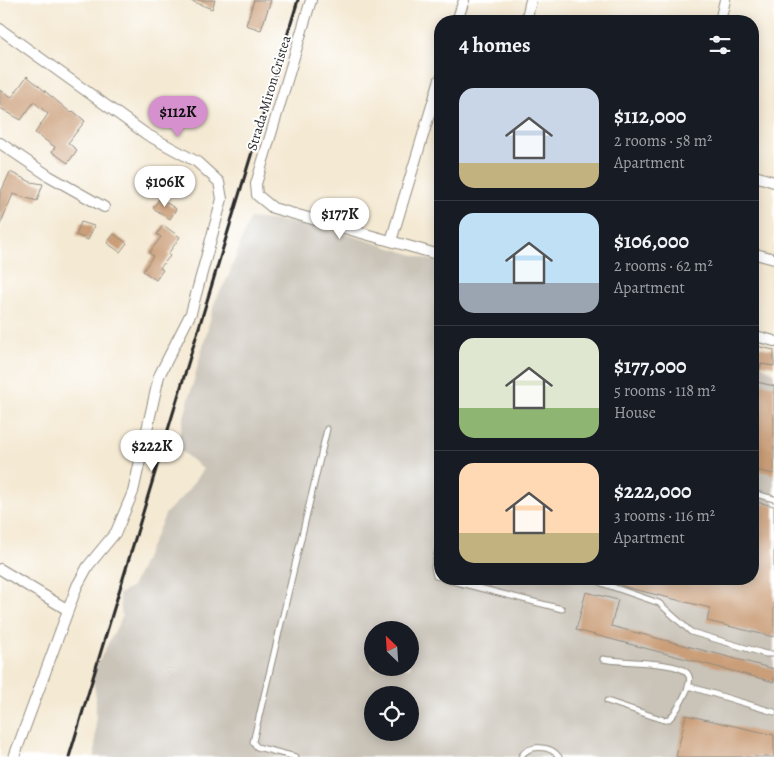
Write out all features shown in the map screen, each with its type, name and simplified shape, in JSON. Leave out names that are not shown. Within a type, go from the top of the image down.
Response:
[{"type":"street","name":"Strada Miron Cristea","points":[[312,0],[256,184],[257,195],[273,208],[391,241]]},
{"type":"street","points":[[460,15],[464,0]]},
{"type":"street","points":[[527,15],[531,0]]},
{"type":"street","points":[[721,15],[725,0]]},
{"type":"street","points":[[0,29],[146,134],[197,162],[213,175],[221,189],[222,199],[191,313],[156,385],[133,492],[116,532],[88,566],[77,586],[14,757]]},
{"type":"street","points":[[434,99],[391,241],[434,253]]},
{"type":"street","points":[[0,143],[49,176],[104,208]]},
{"type":"street","points":[[759,177],[774,182]]},
{"type":"street","points":[[759,255],[774,259]]},
{"type":"street","points":[[759,338],[774,341]]},
{"type":"street","points":[[0,569],[68,610]]},
{"type":"lane","points":[[296,757],[257,747],[253,742],[328,429]]},
{"type":"lane","points":[[759,495],[774,499]]},
{"type":"lane","points":[[468,585],[562,609]]},
{"type":"lane","points":[[607,585],[659,603],[691,632],[766,654],[774,654]]},
{"type":"lane","points":[[604,659],[621,663],[648,662],[682,668],[689,675],[688,686],[683,699],[669,719],[658,718],[607,701]]},
{"type":"lane","points":[[688,686],[763,707],[774,712]]},
{"type":"lane","points":[[521,757],[525,751],[533,748],[551,750],[559,757]]},
{"type":"shaded area","points":[[250,218],[298,223],[349,235],[434,261],[434,585],[759,585],[759,364],[774,373],[774,757],[95,757],[96,697],[92,674],[122,617],[119,594],[132,587],[166,513],[186,493],[203,469],[176,447],[215,301],[228,277]]},
{"type":"building","points":[[189,0],[215,0],[212,9]]},
{"type":"building","points":[[254,0],[271,0],[261,30],[246,25]]},
{"type":"building","points":[[27,76],[71,113],[73,111],[85,121],[68,143],[77,150],[68,163],[52,152],[55,147],[35,133],[48,114],[34,102],[21,120],[0,108],[0,90],[12,97]]},
{"type":"building","points":[[10,172],[31,182],[43,184],[37,201],[13,194],[0,225],[0,194]]},
{"type":"building","points":[[160,198],[176,209],[170,219],[153,208]]},
{"type":"building","points":[[81,222],[94,226],[88,240],[76,235]]},
{"type":"building","points":[[163,225],[180,237],[168,254],[170,256],[160,268],[163,270],[156,280],[143,271],[153,256],[149,253],[161,237],[157,234]]},
{"type":"building","points":[[114,234],[127,243],[120,252],[107,243]]},
{"type":"building","points":[[759,347],[774,350],[774,366],[761,364],[759,373]]},
{"type":"building","points":[[759,382],[774,386],[774,474],[759,471]]},
{"type":"building","points":[[759,503],[774,506],[774,637],[707,621],[710,608],[621,585],[759,585]]},
{"type":"building","points":[[586,592],[618,600],[611,626],[774,669],[774,682],[576,630]]},
{"type":"building","points":[[686,715],[774,735],[774,757],[676,757]]},
{"type":"railway","points":[[69,757],[298,0]]}]
